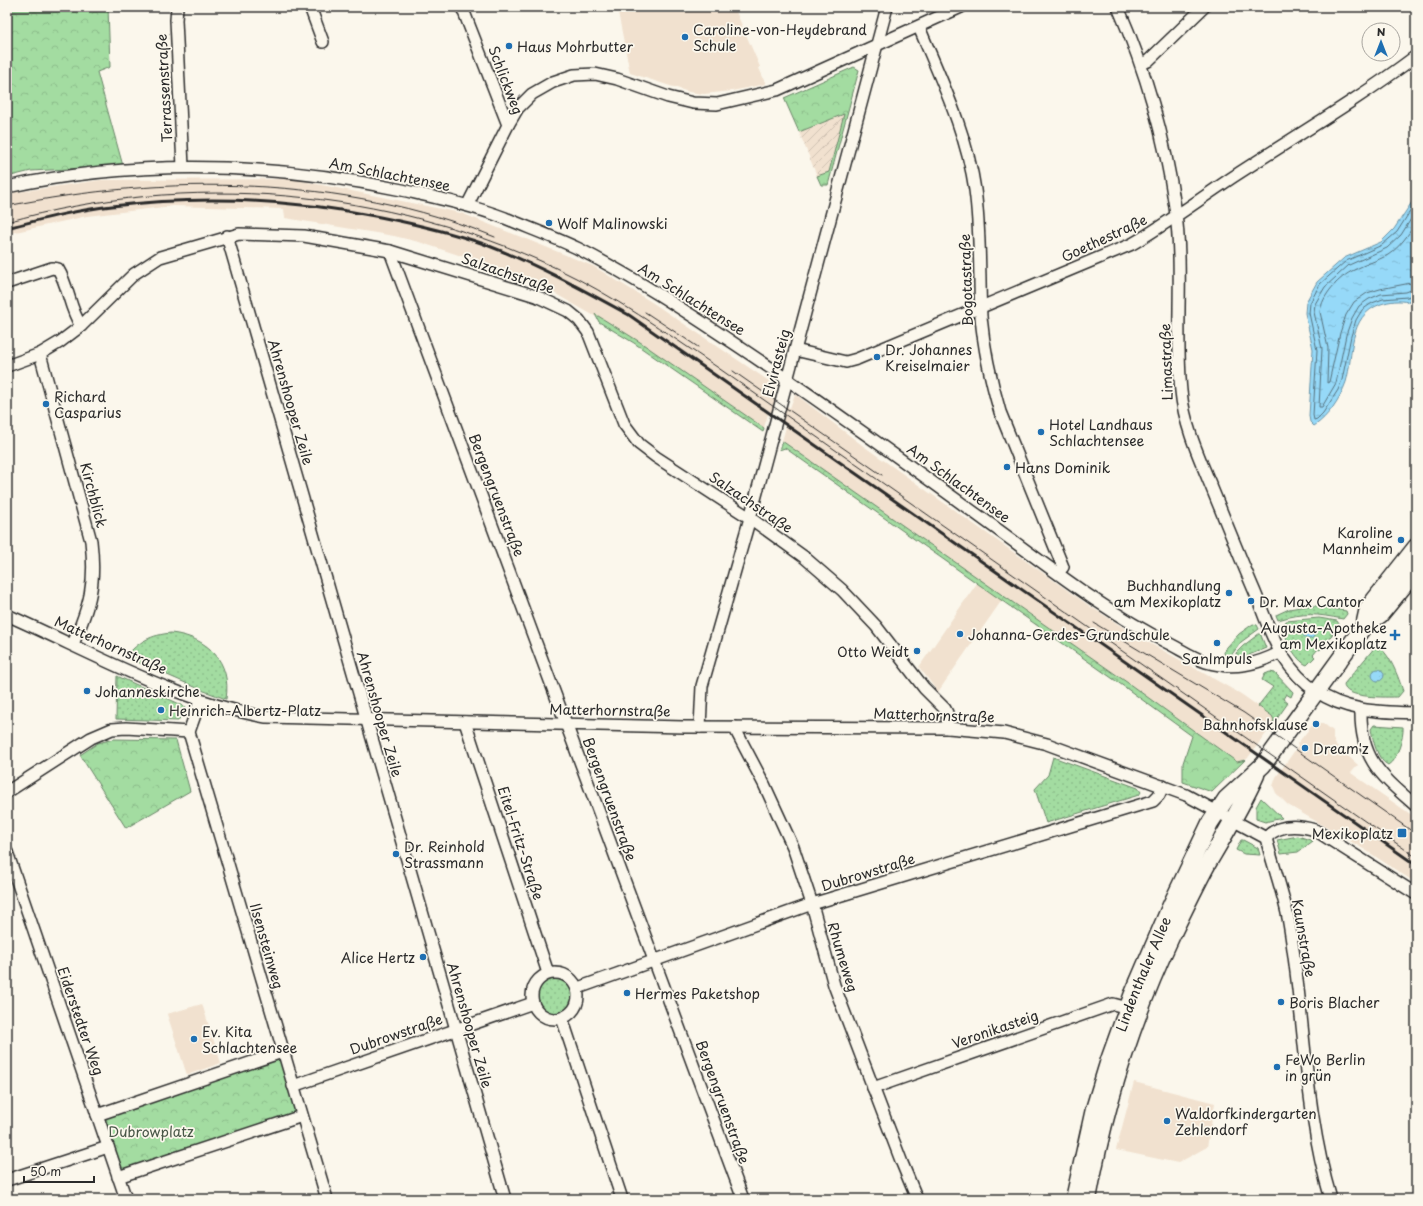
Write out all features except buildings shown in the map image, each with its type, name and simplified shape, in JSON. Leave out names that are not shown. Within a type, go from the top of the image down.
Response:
[{"type":"main road","points":[[1364,626],[1368,608],[1416,548]]},
{"type":"main road","points":[[1364,626],[1380,615],[1416,571]]},
{"type":"main road","name":"Lindenthaler Allee","points":[[1088,1199],[1106,1116],[1118,1074],[1138,1016],[1175,930],[1201,876],[1241,808],[1258,772],[1364,626]]},
{"type":"main road","name":"Lindenthaler Allee","points":[[1074,1199],[1094,1109],[1109,1060],[1144,966],[1174,898],[1210,823],[1226,799],[1258,772]]},
{"type":"street","name":"Terrassenstraße","points":[[177,7],[176,20],[183,167]]},
{"type":"street","points":[[310,7],[323,42]]},
{"type":"street","name":"Schlickweg","points":[[462,7],[508,125],[468,204]]},
{"type":"street","name":"Elvirasteig","points":[[700,727],[702,686],[750,518],[887,7]]},
{"type":"street","points":[[508,125],[518,108],[532,94],[553,82],[574,75],[595,74],[617,79],[668,97],[693,103],[717,104],[778,90],[961,7]]},
{"type":"street","name":"Limastraße","points":[[1118,7],[1140,64],[1163,141],[1176,216],[1179,262],[1180,380],[1185,414],[1195,446],[1280,652],[1297,676],[1316,692],[1335,702],[1361,710],[1416,713]]},
{"type":"street","points":[[1140,64],[1148,61],[1204,7]]},
{"type":"street","name":"Bogotastraße","points":[[919,27],[957,119],[968,156],[978,219],[981,308],[988,369],[993,390],[1000,412],[1063,567],[1058,573]]},
{"type":"street","name":"Goethestraße","points":[[795,350],[846,362],[981,308],[1132,244],[1390,75],[1416,56]]},
{"type":"street","name":"Am Schlachtensee","points":[[7,187],[95,172],[183,167],[285,171],[349,179],[468,204],[558,240],[606,264],[679,308],[787,378],[1058,573],[1155,637],[1203,661],[1227,667],[1253,664],[1280,652]]},
{"type":"street","name":"Salzachstraße","points":[[7,366],[40,354],[60,342],[81,326],[134,274],[149,264],[175,252],[227,236],[239,234],[304,236],[390,251],[536,296],[568,311],[579,320],[588,332],[624,424],[639,444],[656,457],[750,518],[804,557],[842,590],[876,626],[924,688],[945,709],[947,713],[948,728]]},
{"type":"street","name":"Ahrenshooper Zeile","points":[[227,236],[505,1199]]},
{"type":"street","name":"Bergengruenstraße","points":[[390,251],[743,1199]]},
{"type":"street","points":[[7,282],[52,268],[58,270],[63,277],[75,317],[81,326]]},
{"type":"street","name":"Kirchblick","points":[[40,354],[92,549],[93,572],[90,600],[73,644]]},
{"type":"street","name":"Matterhornstraße","points":[[7,615],[200,701],[242,713],[266,717],[465,722],[700,727],[948,728],[982,730],[1040,742],[1186,795],[1234,820]]},
{"type":"street","points":[[7,792],[91,738],[112,729],[126,728],[189,732],[200,701]]},
{"type":"street","points":[[1361,710],[1361,728],[1367,750],[1377,768],[1388,781],[1416,806]]},
{"type":"street","name":"Eitel-Fritz-Straße","points":[[465,722],[548,973]]},
{"type":"street","name":"Rhumeweg","points":[[734,727],[764,784],[793,847],[812,904],[834,985],[917,1199]]},
{"type":"street","name":"Ilsensteinweg","points":[[189,732],[282,1052],[327,1199]]},
{"type":"street","name":"Dubrowstraße","points":[[578,988],[812,904],[1153,801],[1159,795],[1163,786]]},
{"type":"street","points":[[1234,820],[1266,838],[1271,832],[1291,826],[1303,826],[1315,830],[1416,894]]},
{"type":"street","name":"Kaunstraße","points":[[1266,838],[1289,921],[1311,1102],[1321,1165],[1332,1199]]},
{"type":"street","name":"Eiderstedter Weg","points":[[7,852],[126,1199]]},
{"type":"street","points":[[555,972],[569,976],[578,988],[578,1002],[575,1009],[562,1018],[555,1019],[542,1015],[533,1003],[532,996],[536,982],[548,973],[555,972]]},
{"type":"street","name":"Dubrowstraße","points":[[293,1086],[533,1003]]},
{"type":"street","name":"Veronikasteig","points":[[873,1088],[1112,1004],[1128,1008]]},
{"type":"street","points":[[562,1018],[622,1199]]},
{"type":"street","points":[[97,1115],[282,1052]]},
{"type":"street","points":[[118,1178],[302,1116]]},
{"type":"street","points":[[7,1180],[108,1147]]},
{"type":"shaded area","name":"Caroline-von-Heydebrand Schule","points":[[617,7],[734,7],[766,84],[732,91],[704,94],[689,92],[630,73]]},
{"type":"shaded area","points":[[844,114],[829,172],[817,176],[799,132]]},
{"type":"shaded area","points":[[292,179],[461,213],[593,266],[653,303],[775,385],[772,395],[790,408],[795,394],[862,445],[1091,607],[1135,635],[1241,694],[1272,716],[1274,720],[1271,727],[1247,759],[1237,762],[1128,683],[782,441],[786,427],[768,414],[764,428],[635,339],[547,289],[498,268],[419,242],[394,236],[285,218],[284,209],[173,206],[87,216],[7,234],[7,194],[11,193],[101,180]]},
{"type":"shaded area","name":"Johanna-Gerdes-Grundschule","points":[[977,583],[1002,600],[938,692],[919,667]]},
{"type":"shaded area","points":[[1314,723],[1323,723],[1333,731],[1333,739],[1336,745],[1358,765],[1351,773],[1416,818],[1416,883],[1367,851],[1288,805],[1276,793],[1273,786],[1276,777],[1298,746],[1297,744]]},
{"type":"shaded area","name":"Ev. Kita Schlachtensee","points":[[202,1004],[221,1063],[187,1075],[167,1014]]},
{"type":"shaded area","name":"Waldorfkindergarten Zehlendorf","points":[[1134,1082],[1215,1103],[1207,1147],[1178,1163],[1116,1150]]},
{"type":"green space","points":[[7,7],[108,7],[110,67],[97,72],[123,166],[31,171],[7,177]]},
{"type":"green space","points":[[854,67],[859,70],[828,185],[821,185],[817,176],[829,172],[844,114],[799,132],[784,98]]},
{"type":"green space","points":[[595,314],[640,342],[764,428],[763,432],[634,343],[599,322]]},
{"type":"green space","points":[[782,441],[1128,683],[1237,762],[1245,760],[1212,792],[1183,782],[1183,763],[1192,736],[785,448],[779,450]]},
{"type":"green space","points":[[1306,606],[1318,606],[1346,611],[1347,614],[1343,619],[1303,615],[1278,620],[1276,615],[1289,609]]},
{"type":"green space","points":[[1319,618],[1337,621],[1339,624],[1320,650],[1318,649],[1313,655],[1315,657],[1307,665],[1299,659],[1291,649],[1284,627],[1286,621]]},
{"type":"green space","points":[[1253,624],[1257,625],[1259,629],[1241,642],[1230,657],[1225,656],[1224,652],[1227,647],[1239,634]]},
{"type":"green space","points":[[171,633],[184,635],[196,640],[214,653],[221,662],[225,673],[227,685],[226,699],[126,657],[135,647],[146,640],[158,635]]},
{"type":"green space","points":[[1260,633],[1266,648],[1249,655],[1249,657],[1237,658],[1236,653]]},
{"type":"green space","points":[[1376,646],[1385,653],[1396,673],[1403,691],[1398,697],[1358,695],[1346,689],[1344,684]]},
{"type":"green space","points":[[1270,672],[1275,673],[1293,692],[1291,697],[1286,694],[1283,699],[1288,703],[1271,727],[1274,720],[1272,716],[1258,706],[1273,687],[1262,680],[1265,674]]},
{"type":"green space","points":[[117,676],[182,705],[185,708],[178,721],[116,719]]},
{"type":"green space","points":[[1374,725],[1403,727],[1399,748],[1394,758],[1388,765],[1381,759],[1376,749],[1371,729]]},
{"type":"green space","points":[[114,739],[176,740],[190,791],[126,828],[80,755],[98,743]]},
{"type":"green space","points":[[1053,757],[1138,788],[1141,792],[1139,795],[1046,823],[1035,789],[1048,775]]},
{"type":"green space","points":[[1261,798],[1282,818],[1265,822],[1256,819],[1256,807]]},
{"type":"green space","points":[[1298,836],[1313,841],[1298,852],[1281,854],[1277,840]]},
{"type":"green space","points":[[1241,840],[1258,848],[1260,855],[1244,854],[1236,850]]},
{"type":"green space","points":[[559,977],[568,982],[572,988],[572,1002],[568,1008],[559,1013],[551,1013],[542,1008],[538,1002],[537,991],[542,982],[548,978]]},
{"type":"green space","name":"Dubrowplatz","points":[[280,1059],[296,1109],[294,1114],[124,1170],[120,1167],[105,1121],[106,1117]]},
{"type":"water","points":[[1416,196],[1416,296],[1408,302],[1394,301],[1381,304],[1370,310],[1362,317],[1354,337],[1346,382],[1337,401],[1329,413],[1314,426],[1310,422],[1309,416],[1313,349],[1305,313],[1306,302],[1317,282],[1344,258],[1381,242],[1394,229]]},
{"type":"water","points":[[1307,627],[1311,627],[1315,633],[1311,639],[1307,639],[1303,635],[1303,631]]},
{"type":"water","points":[[1376,669],[1380,669],[1384,675],[1380,681],[1376,681],[1372,677],[1372,673]]},
{"type":"tram line","points":[[7,206],[67,196],[129,189],[191,185],[254,186],[316,192],[377,202],[437,217],[495,237]]},
{"type":"tram line","points":[[7,222],[76,206],[145,196],[215,193],[286,196],[355,205],[424,220],[491,241],[556,268],[618,302],[717,367],[1416,857]]},
{"type":"tram line","points":[[645,312],[698,347]]},
{"type":"tram line","points":[[733,371],[882,475]]},
{"type":"tram line","points":[[1094,623],[1244,713],[1416,834]]},
{"type":"railway","points":[[7,228],[72,212],[112,206],[213,200],[280,203],[347,211],[406,222],[484,244],[521,259],[576,286],[629,315],[1416,865]]},
{"type":"place","name":"Caroline-von-Heydebrand Schule","points":[[685,37]]},
{"type":"place","name":"Haus Mohrbutter","points":[[509,46]]},
{"type":"place","name":"Wolf Malinowski","points":[[549,223]]},
{"type":"place","name":"Dr. Johannes Kreiselmaier","points":[[877,357]]},
{"type":"place","name":"Richard Casparius","points":[[46,404]]},
{"type":"place","name":"Hotel Landhaus Schlachtensee","points":[[1041,432]]},
{"type":"place","name":"Hans Dominik","points":[[1007,467]]},
{"type":"place","name":"Karoline Mannheim","points":[[1401,540]]},
{"type":"place","name":"Buchhandlung am Mexikoplatz","points":[[1229,593]]},
{"type":"place","name":"Dr. Max Cantor","points":[[1251,601]]},
{"type":"place","name":"Johanna-Gerdes-Grundschule","points":[[960,634]]},
{"type":"place","name":"Augusta-Apotheke am Mexikoplatz","points":[[1395,635]]},
{"type":"place","name":"SanImpuls","points":[[1217,643]]},
{"type":"place","name":"Otto Weidt","points":[[917,651]]},
{"type":"place","name":"Johanneskirche","points":[[87,691]]},
{"type":"place","name":"Heinrich-Albertz-Platz","points":[[161,710]]},
{"type":"place","name":"Bahnhofsklause","points":[[1316,724]]},
{"type":"place","name":"Dream'z","points":[[1305,748]]},
{"type":"place","name":"Mexikoplatz","points":[[1402,833]]},
{"type":"place","name":"Dr. Reinhold Strassmann","points":[[396,854]]},
{"type":"place","name":"Alice Hertz","points":[[423,957]]},
{"type":"place","name":"Hermes Paketshop","points":[[627,993]]},
{"type":"place","name":"Boris Blacher","points":[[1281,1002]]},
{"type":"place","name":"Ev. Kita Schlachtensee","points":[[194,1039]]},
{"type":"place","name":"FeWo Berlin in grün","points":[[1277,1067]]},
{"type":"place","name":"Waldorfkindergarten Zehlendorf","points":[[1167,1121]]}]
